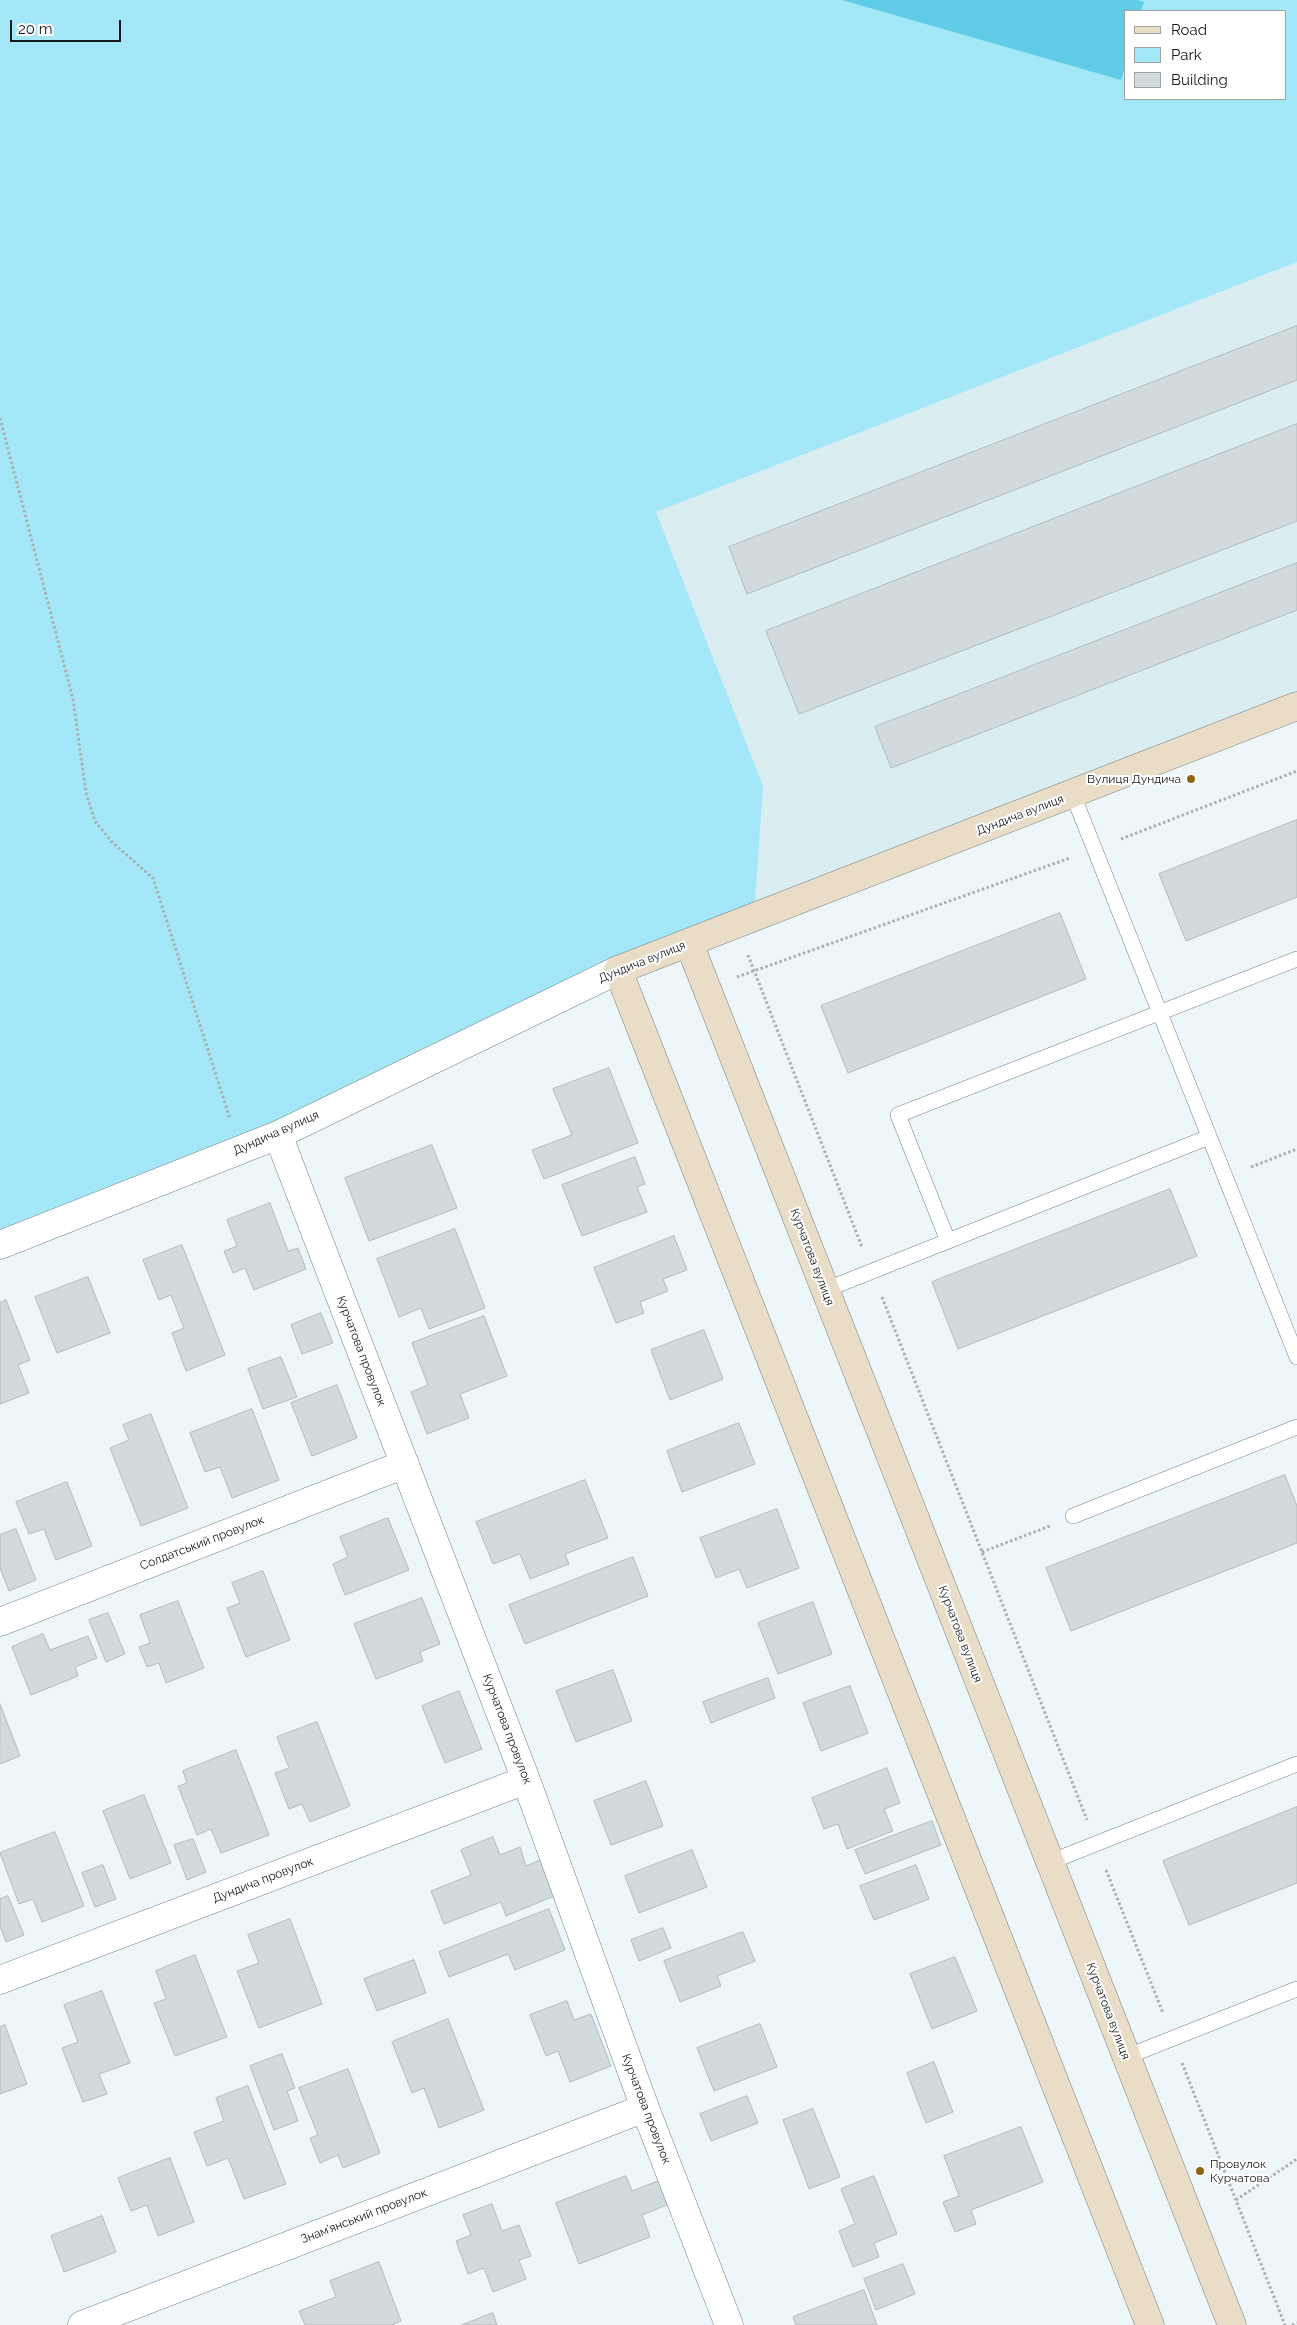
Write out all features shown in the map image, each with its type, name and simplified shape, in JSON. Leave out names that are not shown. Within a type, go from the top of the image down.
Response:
[{"type":"street","name":"Дундича вулиця","points":[[0,1246],[278,1135],[618,970],[1297,706]]},
{"type":"street","name":"Курчатова вулиця","points":[[688,943],[1232,2325]]},
{"type":"street","points":[[618,970],[1150,2325]]},
{"type":"street","name":"Курчатова провулок","points":[[278,1135],[526,1780],[645,2108],[729,2325]]},
{"type":"street","name":"Солдатський провулок","points":[[0,1622],[405,1464]]},
{"type":"street","name":"Дундича провулок","points":[[0,1980],[526,1780]]},
{"type":"street","name":"Знам’янський провулок","points":[[82,2325],[645,2108]]},
{"type":"lane","points":[[1072,795],[1297,1357]]},
{"type":"lane","points":[[948,1242],[898,1115],[1297,959]]},
{"type":"lane","points":[[825,1290],[1209,1137]]},
{"type":"lane","points":[[1073,1516],[1297,1427]]},
{"type":"lane","points":[[1050,1862],[1297,1764]]},
{"type":"lane","points":[[1126,2057],[1297,1989]]},
{"type":"path","points":[[0,418],[72,699],[83,760],[86,793],[95,821],[112,842],[153,878],[240,1150]]},
{"type":"path","points":[[731,979],[1094,850],[1297,771]]},
{"type":"path","points":[[754,970],[1286,2325]]},
{"type":"path","points":[[1225,1178],[1297,1150]]},
{"type":"path","points":[[982,1552],[1073,1516]]},
{"type":"path","points":[[1236,2200],[1297,2159]]},
{"type":"path","points":[[1292,2325],[1297,2323]]},
{"type":"shaded area","points":[[842,0],[1137,0],[1144,2],[1141,10],[1124,10],[1124,70],[1121,80]]},
{"type":"shaded area","points":[[1297,262],[1297,706],[754,917],[656,512]]},
{"type":"green space","points":[[0,0],[1297,0],[1297,262],[656,512],[763,786],[754,917],[0,1246]]},
{"type":"building","points":[[1297,326],[1297,380],[747,594],[729,547]]},
{"type":"building","points":[[1297,424],[1297,521],[799,714],[766,631]]},
{"type":"building","points":[[1297,563],[1297,610],[891,768],[875,727]]},
{"type":"building","points":[[1297,820],[1297,897],[1186,941],[1159,874]]},
{"type":"building","points":[[1060,913],[1086,979],[848,1073],[821,1006]]},
{"type":"building","points":[[609,1068],[638,1143],[544,1179],[532,1150],[572,1135],[553,1089]]},
{"type":"building","points":[[432,1145],[457,1208],[369,1241],[345,1178]]},
{"type":"building","points":[[635,1157],[645,1184],[637,1187],[647,1212],[582,1236],[562,1185]]},
{"type":"building","points":[[1170,1189],[1197,1256],[958,1349],[932,1282]]},
{"type":"building","points":[[270,1203],[288,1251],[298,1248],[306,1269],[254,1290],[245,1268],[233,1273],[224,1251],[237,1246],[227,1220]]},
{"type":"building","points":[[455,1229],[485,1308],[429,1329],[421,1308],[399,1317],[377,1259]]},
{"type":"building","points":[[674,1236],[687,1270],[663,1279],[668,1291],[640,1302],[644,1313],[616,1323],[594,1268]]},
{"type":"building","points":[[182,1245],[225,1355],[186,1371],[172,1333],[184,1328],[171,1295],[159,1300],[143,1260]]},
{"type":"building","points":[[88,1277],[110,1333],[57,1353],[35,1297]]},
{"type":"building","points":[[6,1300],[30,1360],[18,1365],[29,1393],[0,1404],[0,1303]]},
{"type":"building","points":[[321,1313],[333,1343],[302,1354],[291,1325]]},
{"type":"building","points":[[484,1316],[507,1376],[460,1394],[469,1418],[427,1434],[411,1392],[428,1385],[412,1343]]},
{"type":"building","points":[[704,1330],[723,1379],[670,1400],[651,1350]]},
{"type":"building","points":[[281,1357],[297,1397],[263,1409],[248,1369]]},
{"type":"building","points":[[337,1385],[357,1438],[312,1456],[291,1403]]},
{"type":"building","points":[[252,1409],[279,1480],[232,1498],[220,1467],[205,1472],[190,1433]]},
{"type":"building","points":[[151,1414],[188,1508],[141,1526],[110,1448],[129,1440],[123,1425]]},
{"type":"building","points":[[739,1423],[755,1464],[682,1492],[667,1451]]},
{"type":"building","points":[[1285,1475],[1297,1506],[1297,1543],[1071,1631],[1046,1568]]},
{"type":"building","points":[[585,1480],[608,1538],[565,1554],[569,1564],[530,1579],[520,1554],[493,1564],[476,1522]]},
{"type":"building","points":[[67,1482],[92,1546],[56,1560],[44,1529],[29,1534],[16,1502]]},
{"type":"building","points":[[777,1509],[799,1568],[747,1588],[739,1569],[716,1578],[700,1538]]},
{"type":"building","points":[[388,1518],[409,1570],[345,1595],[333,1564],[348,1557],[340,1537]]},
{"type":"building","points":[[16,1529],[36,1580],[9,1591],[0,1568],[0,1535]]},
{"type":"building","points":[[633,1557],[648,1596],[525,1644],[509,1605]]},
{"type":"building","points":[[263,1571],[290,1640],[246,1657],[227,1608],[240,1603],[232,1583]]},
{"type":"building","points":[[422,1598],[440,1644],[420,1652],[423,1661],[376,1679],[354,1624]]},
{"type":"building","points":[[178,1601],[204,1668],[166,1683],[159,1663],[147,1667],[139,1647],[150,1643],[140,1615]]},
{"type":"building","points":[[813,1602],[832,1654],[778,1674],[758,1623]]},
{"type":"building","points":[[108,1613],[125,1654],[106,1662],[89,1620]]},
{"type":"building","points":[[43,1634],[50,1650],[88,1636],[97,1658],[75,1667],[78,1676],[31,1695],[12,1647]]},
{"type":"building","points":[[613,1670],[632,1721],[576,1742],[556,1691]]},
{"type":"building","points":[[768,1678],[775,1698],[711,1723],[703,1702]]},
{"type":"building","points":[[850,1686],[868,1733],[821,1751],[803,1703]]},
{"type":"building","points":[[459,1691],[482,1749],[445,1763],[422,1706]]},
{"type":"building","points":[[0,1704],[20,1756],[0,1764]]},
{"type":"building","points":[[317,1722],[350,1806],[310,1822],[302,1804],[289,1809],[275,1773],[289,1768],[277,1737]]},
{"type":"building","points":[[236,1750],[269,1835],[221,1853],[211,1829],[197,1835],[178,1786],[187,1783],[183,1771]]},
{"type":"building","points":[[887,1768],[900,1803],[884,1809],[893,1831],[847,1849],[838,1824],[824,1829],[812,1798]]},
{"type":"building","points":[[646,1781],[663,1826],[611,1845],[594,1801]]},
{"type":"building","points":[[144,1795],[171,1863],[130,1879],[103,1811]]},
{"type":"building","points":[[1297,1807],[1297,1883],[1189,1925],[1163,1861]]},
{"type":"building","points":[[932,1821],[941,1845],[865,1874],[855,1850]]},
{"type":"building","points":[[55,1832],[84,1906],[42,1922],[33,1899],[19,1904],[0,1853]]},
{"type":"building","points":[[493,1837],[500,1855],[520,1847],[526,1866],[545,1858],[559,1894],[506,1916],[501,1902],[444,1924],[431,1891],[471,1875],[461,1850]]},
{"type":"building","points":[[193,1839],[206,1872],[187,1880],[174,1845]]},
{"type":"building","points":[[692,1850],[707,1887],[639,1913],[625,1876]]},
{"type":"building","points":[[103,1865],[116,1899],[95,1907],[82,1873]]},
{"type":"building","points":[[916,1865],[929,1899],[874,1920],[860,1886]]},
{"type":"building","points":[[8,1896],[24,1935],[6,1942],[0,1926],[0,1899]]},
{"type":"building","points":[[549,1909],[565,1950],[515,1970],[508,1954],[449,1977],[439,1952]]},
{"type":"building","points":[[290,1919],[322,2004],[259,2028],[237,1971],[259,1963],[248,1935]]},
{"type":"building","points":[[663,1928],[671,1948],[639,1961],[631,1940]]},
{"type":"building","points":[[743,1932],[755,1961],[717,1976],[721,1986],[680,2002],[664,1961]]},
{"type":"building","points":[[195,1955],[227,2037],[175,2056],[154,2003],[166,1999],[156,1971]]},
{"type":"building","points":[[955,1957],[977,2011],[932,2029],[910,1974]]},
{"type":"building","points":[[414,1960],[426,1993],[377,2011],[364,1979]]},
{"type":"building","points":[[102,1991],[130,2063],[99,2074],[107,2094],[83,2102],[62,2048],[78,2042],[64,2005]]},
{"type":"building","points":[[567,2001],[574,2020],[591,2014],[611,2066],[570,2082],[558,2051],[546,2056],[530,2015]]},
{"type":"building","points":[[448,2019],[484,2110],[439,2128],[424,2088],[412,2093],[392,2042]]},
{"type":"building","points":[[760,2024],[777,2067],[714,2091],[697,2048]]},
{"type":"building","points":[[5,2025],[27,2084],[0,2094],[0,2027]]},
{"type":"building","points":[[282,2054],[295,2088],[287,2091],[298,2121],[274,2130],[250,2066]]},
{"type":"building","points":[[934,2062],[953,2112],[926,2123],[907,2073]]},
{"type":"building","points":[[348,2069],[380,2153],[343,2168],[338,2155],[320,2163],[310,2138],[318,2135],[299,2088]]},
{"type":"building","points":[[248,2086],[286,2184],[244,2199],[228,2158],[207,2166],[194,2132],[224,2121],[216,2098]]},
{"type":"building","points":[[747,2096],[758,2123],[711,2141],[700,2114]]},
{"type":"building","points":[[813,2109],[840,2177],[809,2189],[783,2120]]},
{"type":"building","points":[[1021,2127],[1043,2182],[971,2210],[976,2224],[955,2232],[943,2202],[959,2196],[944,2156]]},
{"type":"building","points":[[170,2158],[194,2222],[158,2236],[147,2205],[131,2211],[118,2178]]},
{"type":"building","points":[[626,2176],[632,2191],[663,2179],[672,2203],[642,2215],[650,2237],[579,2264],[556,2203]]},
{"type":"building","points":[[874,2176],[897,2234],[874,2243],[879,2257],[853,2267],[839,2231],[855,2224],[841,2189]]},
{"type":"building","points":[[492,2204],[502,2231],[519,2225],[531,2256],[519,2260],[526,2279],[493,2292],[484,2268],[468,2274],[456,2241],[471,2235],[463,2215]]},
{"type":"building","points":[[102,2216],[116,2252],[64,2272],[51,2236]]},
{"type":"building","points":[[379,2262],[401,2321],[392,2325],[305,2325],[299,2311],[336,2297],[330,2281]]},
{"type":"building","points":[[903,2264],[915,2294],[876,2310],[864,2279]]},
{"type":"building","points":[[864,2290],[877,2325],[796,2325],[793,2317]]},
{"type":"building","points":[[493,2313],[497,2325],[462,2325]]},
{"type":"place","name":"Вулиця Дундича","points":[[1191,779]]},
{"type":"place","name":"Провулок Курчатова","points":[[1200,2171]]}]
